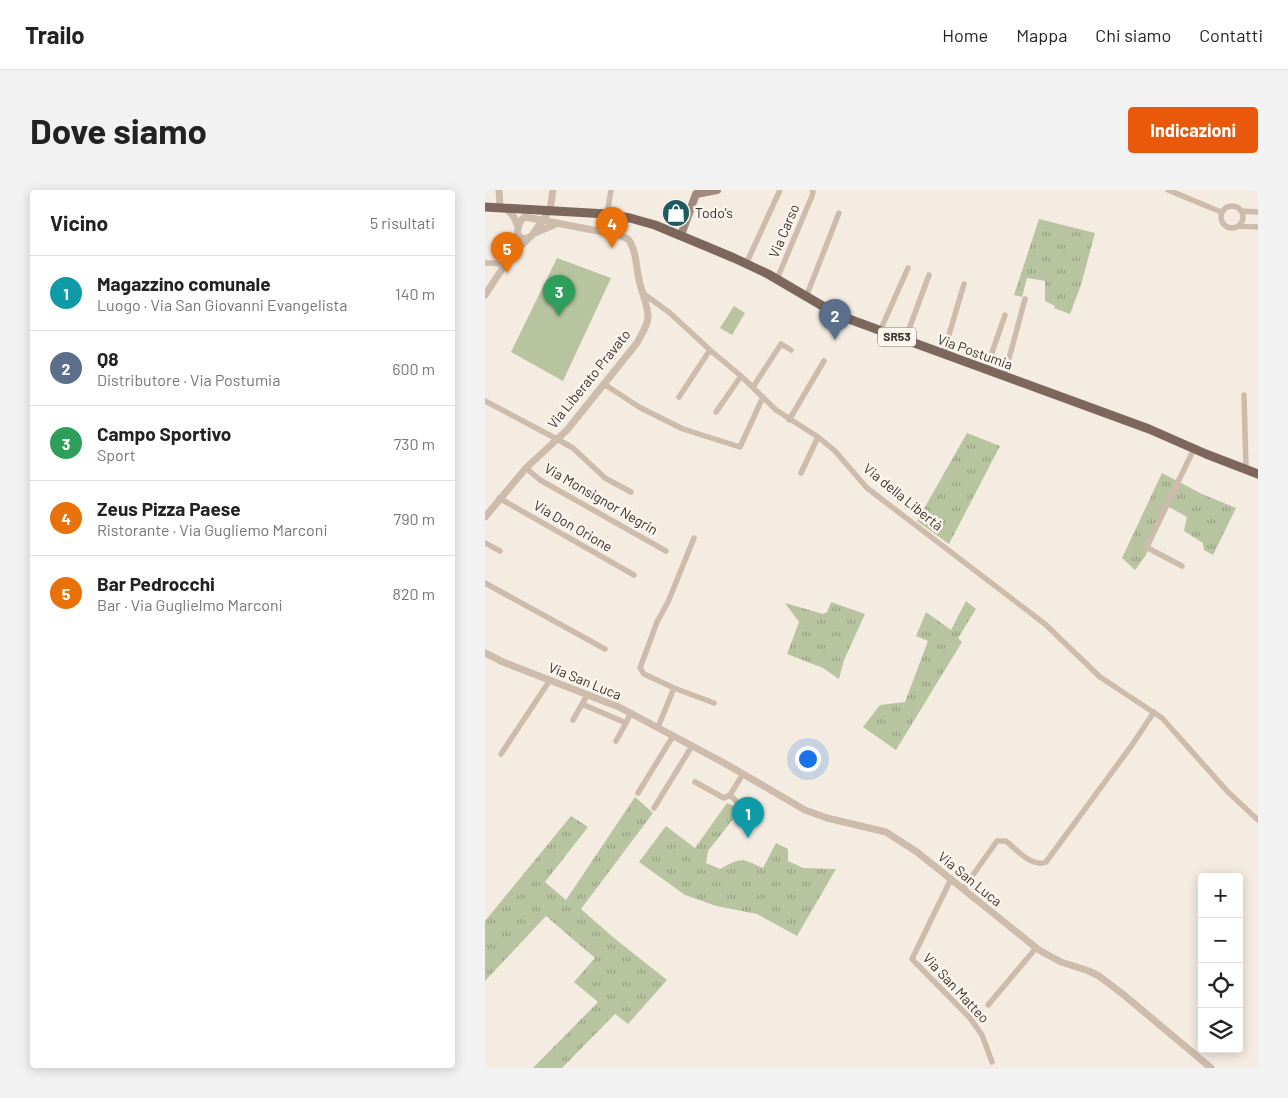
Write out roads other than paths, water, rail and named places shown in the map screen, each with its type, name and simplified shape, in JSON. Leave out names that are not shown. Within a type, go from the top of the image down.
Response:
[{"type":"main road","points":[[681,236],[696,192],[717,190]]},
{"type":"main road","name":"Via Postumia","points":[[485,207],[607,214],[648,222],[746,264],[838,315],[1149,429],[1193,449],[1258,474]]},
{"type":"street","points":[[499,190],[503,208],[515,217],[521,239],[556,224]]},
{"type":"street","points":[[485,295],[512,255],[531,236],[539,221],[551,210],[553,190]]},
{"type":"street","points":[[607,214],[611,190]]},
{"type":"street","points":[[746,264],[780,190]]},
{"type":"street","points":[[1168,190],[1221,212]]},
{"type":"street","name":"Via Carso","points":[[777,280],[813,191]]},
{"type":"street","points":[[1221,212],[1229,206],[1236,207],[1241,211],[1258,212]]},
{"type":"street","points":[[519,227],[533,210],[539,221]]},
{"type":"street","points":[[1239,226],[1243,221],[1241,211]]},
{"type":"street","points":[[1221,212],[1224,226],[1231,228],[1239,226],[1258,228]]},
{"type":"street","points":[[806,297],[839,214]]},
{"type":"street","points":[[512,255],[519,227],[525,217],[556,224]]},
{"type":"street","name":"Via Liberato Pravato","points":[[485,517],[526,468],[567,430],[637,343],[648,320],[632,245],[625,236],[556,224]]},
{"type":"street","points":[[485,264],[493,263],[505,266]]},
{"type":"street","points":[[880,331],[908,268]]},
{"type":"street","points":[[905,340],[929,275]]},
{"type":"street","points":[[943,354],[964,284]]},
{"type":"street","name":"Via della Libertà","points":[[643,294],[670,313],[776,410],[835,451],[867,488],[1045,624],[1099,677],[1162,718],[1228,792],[1258,820]]},
{"type":"street","points":[[1004,376],[1025,299]]},
{"type":"street","points":[[986,370],[1005,315]]},
{"type":"street","points":[[753,387],[781,344],[791,350]]},
{"type":"street","points":[[679,397],[710,350]]},
{"type":"street","points":[[789,420],[824,361]]},
{"type":"street","points":[[716,412],[741,376]]},
{"type":"street","points":[[604,384],[639,407],[683,428],[740,447],[763,397]]},
{"type":"street","points":[[1244,395],[1246,470]]},
{"type":"street","points":[[485,401],[557,438],[573,448],[605,478],[631,492]]},
{"type":"street","points":[[801,473],[818,438]]},
{"type":"street","points":[[1182,566],[1146,547],[1193,449]]},
{"type":"street","name":"Via Monsignor Negrin","points":[[526,468],[540,480],[665,551]]},
{"type":"street","name":"Via Don Orione","points":[[499,498],[634,575]]},
{"type":"street","points":[[694,538],[668,602],[657,622],[640,668],[644,674],[714,703]]},
{"type":"street","points":[[485,543],[500,551]]},
{"type":"street","points":[[485,583],[605,649]]},
{"type":"street","name":"Via San Luca","points":[[485,653],[631,713],[816,815],[886,832],[917,852],[1036,948],[1061,962],[1099,976],[1211,1068]]},
{"type":"street","points":[[501,754],[550,680]]},
{"type":"street","points":[[658,727],[674,688]]},
{"type":"street","points":[[573,720],[588,694]]},
{"type":"street","points":[[582,704],[626,723]]},
{"type":"street","points":[[963,889],[997,841],[1006,841],[1033,862],[1041,864],[1046,862],[1154,712]]},
{"type":"street","points":[[616,741],[631,713]]},
{"type":"street","points":[[638,793],[673,736]]},
{"type":"street","points":[[654,808],[692,746]]},
{"type":"street","points":[[695,782],[725,798],[730,795],[743,774]]},
{"type":"street","points":[[730,795],[743,808]]},
{"type":"street","name":"Via San Matteo","points":[[951,879],[912,959],[970,1018],[982,1035],[992,1062]]},
{"type":"street","points":[[988,1005],[1036,948]]},
{"type":"place","name":"Todo's","points":[[676,213]]},
{"type":"place","name":"Zeus Pizza Paese","points":[[612,248]]},
{"type":"place","name":"Bar Pedrocchi","points":[[507,273]]},
{"type":"place","name":"Campo Sportivo","points":[[559,316]]},
{"type":"place","name":"Q8","points":[[835,340]]},
{"type":"place","name":"Magazzino comunale","points":[[748,838]]}]
